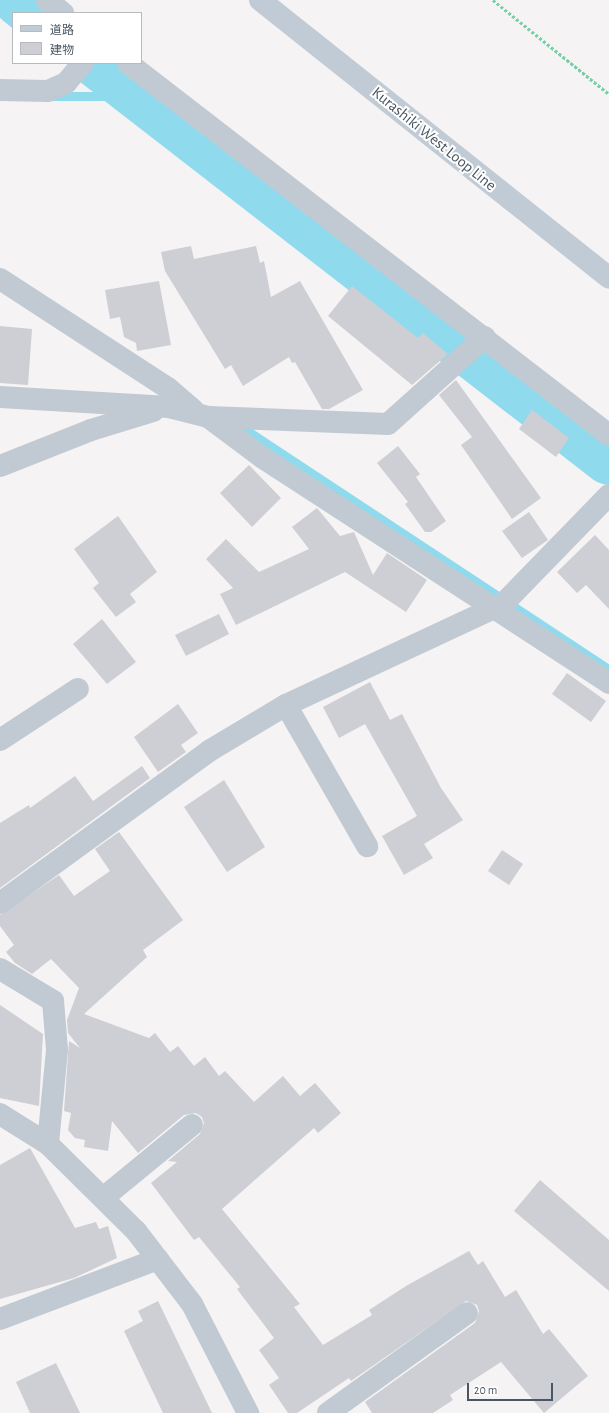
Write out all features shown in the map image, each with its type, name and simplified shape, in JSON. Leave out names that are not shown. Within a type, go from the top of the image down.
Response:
[{"type":"main road","name":"Kurashiki West Loop Line","points":[[260,0],[609,278]]},
{"type":"street","points":[[47,0],[62,12]]},
{"type":"street","points":[[0,90],[48,91],[66,82],[82,64]]},
{"type":"street","points":[[129,64],[481,342],[609,435]]},
{"type":"street","points":[[0,279],[168,388],[200,414],[263,458],[502,603],[609,683]]},
{"type":"street","points":[[0,397],[169,407],[200,414],[388,424],[462,362],[481,342]]},
{"type":"street","points":[[0,466],[91,430],[169,407]]},
{"type":"street","points":[[0,903],[209,751],[286,705],[502,603],[609,495]]},
{"type":"street","points":[[0,740],[78,689]]},
{"type":"street","points":[[286,705],[367,846]]},
{"type":"street","points":[[0,969],[53,1000],[57,1050],[48,1144]]},
{"type":"street","points":[[0,1114],[48,1144],[136,1231],[192,1304],[248,1413]]},
{"type":"street","points":[[103,1198],[192,1125]]},
{"type":"street","points":[[0,1319],[158,1259]]},
{"type":"street","points":[[328,1413],[467,1313]]},
{"type":"path","points":[[493,0],[609,94]]},
{"type":"building","points":[[191,246],[194,259],[256,246],[260,263],[264,261],[271,297],[300,281],[363,390],[329,409],[322,409],[295,362],[292,363],[289,357],[243,386],[231,365],[225,369],[165,271],[161,252]]},
{"type":"building","points":[[159,281],[171,345],[137,351],[136,343],[124,337],[120,317],[110,319],[105,290]]},
{"type":"building","points":[[352,286],[418,338],[423,333],[448,354],[412,385],[328,316]]},
{"type":"building","points":[[0,326],[32,329],[28,385],[0,383]]},
{"type":"building","points":[[456,380],[541,498],[512,519],[461,445],[472,437],[439,395]]},
{"type":"building","points":[[532,410],[569,438],[556,457],[519,429]]},
{"type":"building","points":[[398,446],[420,474],[416,477],[446,521],[431,532],[425,532],[405,504],[408,502],[377,463]]},
{"type":"building","points":[[249,465],[281,498],[252,527],[220,493]]},
{"type":"building","points":[[317,508],[340,536],[354,532],[373,575],[387,553],[427,580],[406,612],[345,572],[236,625],[220,594],[233,588],[206,559],[226,539],[259,572],[309,549],[292,527]]},
{"type":"building","points":[[529,512],[548,540],[522,558],[502,531]]},
{"type":"building","points":[[118,516],[157,572],[130,594],[136,602],[116,617],[93,588],[99,583],[74,549]]},
{"type":"building","points":[[595,535],[609,550],[609,609],[586,585],[577,593],[557,572]]},
{"type":"building","points":[[219,614],[229,634],[186,656],[175,635]]},
{"type":"building","points":[[102,619],[136,662],[107,684],[73,644]]},
{"type":"building","points":[[567,673],[606,701],[591,722],[552,694]]},
{"type":"building","points":[[370,682],[390,720],[402,714],[441,788],[463,820],[424,844],[433,858],[404,875],[382,836],[417,816],[365,724],[339,738],[323,707]]},
{"type":"building","points":[[178,704],[198,733],[181,745],[186,752],[158,772],[134,737]]},
{"type":"building","points":[[142,766],[150,778],[0,888],[0,823],[29,805],[30,808],[75,776],[93,801]]},
{"type":"building","points":[[224,780],[265,847],[227,872],[184,807]]},
{"type":"building","points":[[119,832],[183,920],[143,950],[147,957],[84,1014],[149,1038],[155,1033],[170,1052],[178,1046],[194,1066],[205,1057],[219,1076],[225,1071],[254,1102],[283,1076],[300,1096],[315,1083],[341,1113],[318,1133],[314,1128],[222,1209],[300,1304],[294,1307],[323,1345],[372,1315],[369,1310],[406,1286],[469,1251],[478,1265],[483,1261],[505,1297],[516,1290],[543,1334],[549,1329],[588,1376],[544,1413],[501,1362],[450,1395],[453,1400],[433,1413],[372,1413],[365,1402],[475,1323],[479,1311],[477,1305],[466,1301],[351,1381],[349,1378],[297,1413],[288,1413],[269,1385],[279,1378],[259,1350],[274,1338],[237,1289],[240,1287],[199,1237],[194,1240],[151,1183],[177,1162],[168,1161],[200,1134],[204,1123],[202,1117],[196,1113],[184,1115],[138,1153],[112,1121],[108,1151],[84,1147],[85,1140],[75,1138],[68,1130],[71,1113],[64,1111],[69,1041],[80,1048],[68,1033],[67,1020],[79,988],[51,959],[32,974],[15,963],[6,952],[14,945],[0,926],[0,915],[59,875],[74,896],[110,871],[95,849]]},
{"type":"building","points":[[502,850],[523,864],[509,885],[488,871]]},
{"type":"building","points":[[0,1005],[43,1034],[39,1106],[0,1098]]},
{"type":"building","points":[[30,1148],[75,1228],[96,1222],[99,1229],[108,1226],[117,1258],[74,1278],[0,1299],[0,1165]]},
{"type":"building","points":[[540,1180],[609,1240],[609,1291],[514,1211]]},
{"type":"building","points":[[158,1301],[212,1413],[163,1413],[124,1331],[143,1321],[138,1311]]},
{"type":"building","points":[[56,1363],[80,1413],[30,1413],[16,1382]]},
{"type":"waterway","points":[[19,0],[34,12]]},
{"type":"waterway","points":[[99,64],[609,459]]},
{"type":"waterway","points":[[51,96],[139,96]]},
{"type":"waterway","points":[[246,430],[609,669]]}]
